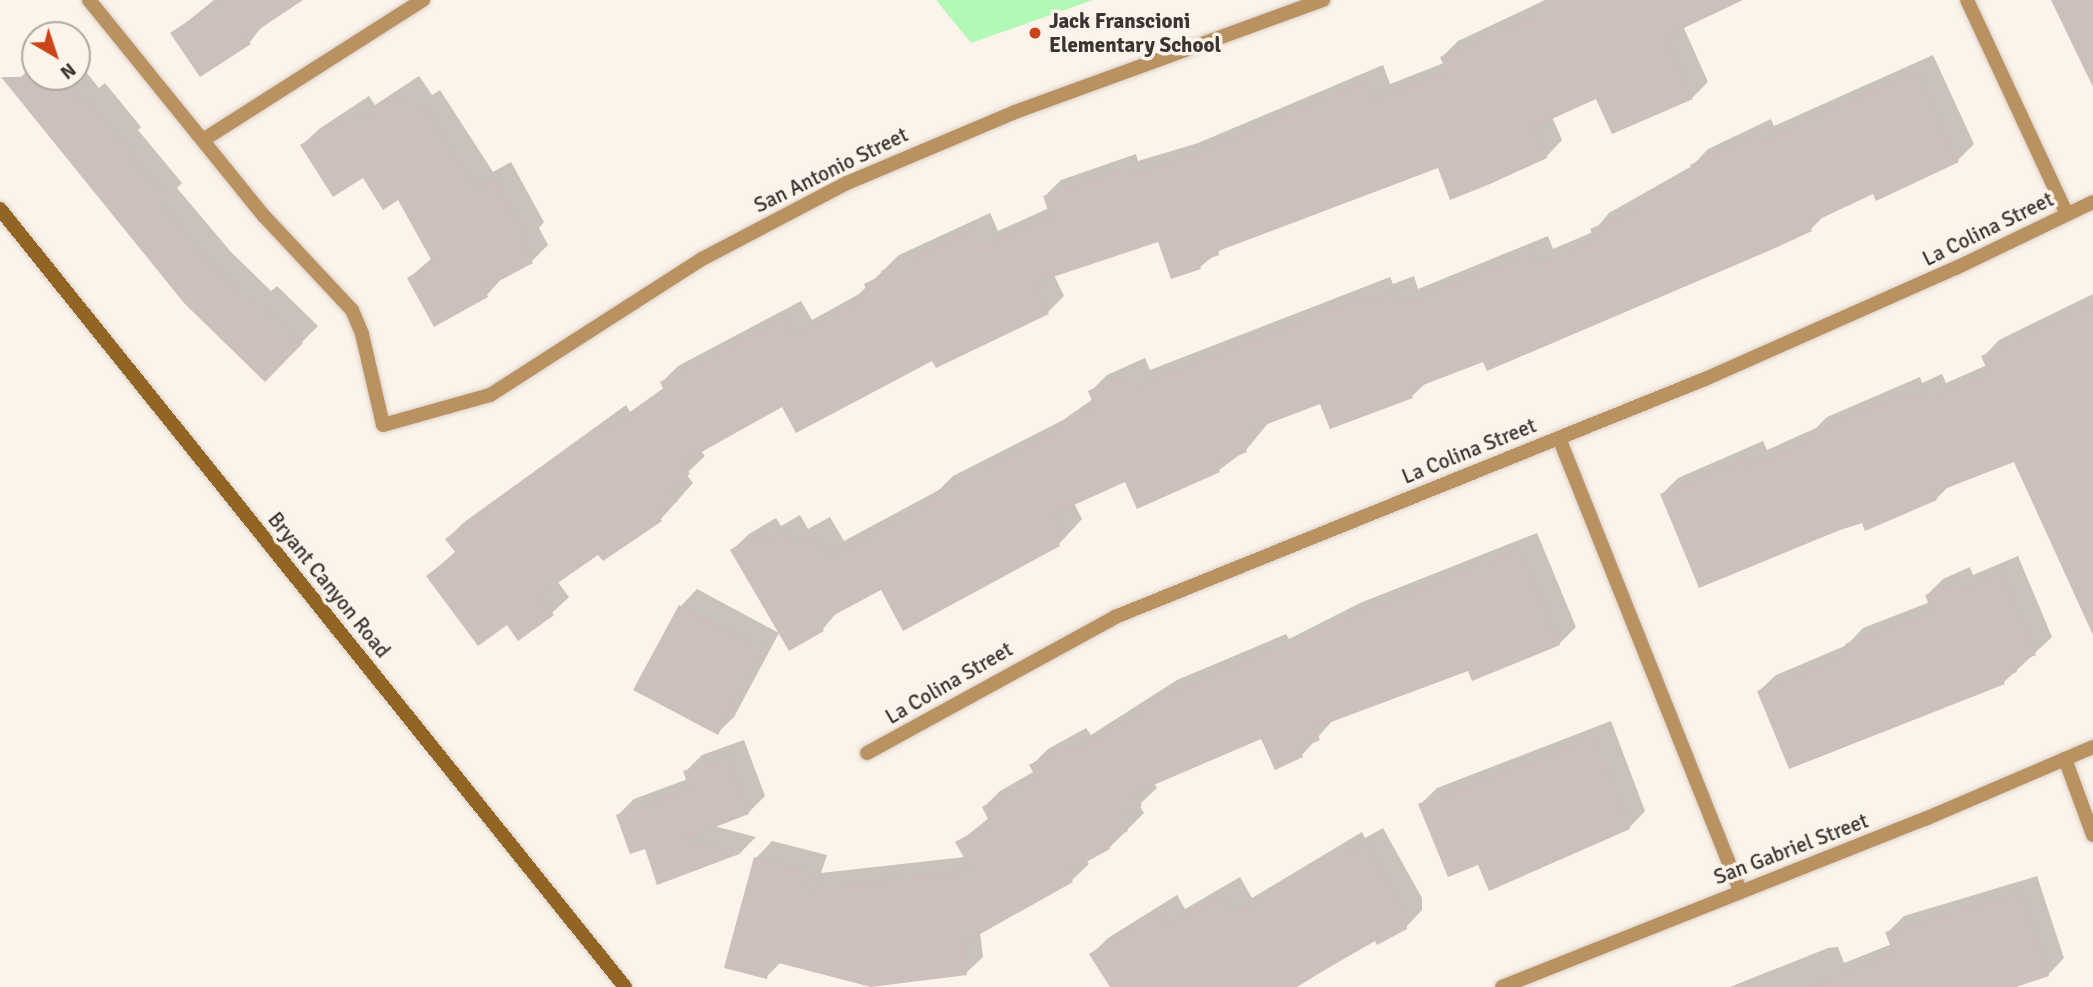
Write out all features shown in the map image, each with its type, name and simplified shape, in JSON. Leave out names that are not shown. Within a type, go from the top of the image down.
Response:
[{"type":"street","points":[[89,0],[203,140],[423,0]]},
{"type":"street","name":"San Antonio Street","points":[[203,140],[264,216],[352,310],[362,334],[383,425],[490,395],[702,258],[847,183],[1015,112],[1323,0]]},
{"type":"street","points":[[1967,0],[2067,214]]},
{"type":"street","name":"La Colina Street","points":[[867,753],[1115,617],[1559,438],[1843,319],[2093,202]]},
{"type":"street","name":"Bryant Canyon Road","points":[[0,209],[625,987]]},
{"type":"street","points":[[1559,438],[1740,891]]},
{"type":"street","name":"San Gabriel Street","points":[[1502,987],[2093,747]]},
{"type":"street","points":[[2065,760],[2093,835]]},
{"type":"green space","points":[[936,0],[1093,0],[971,43]]},
{"type":"building","points":[[220,0],[303,0],[246,38],[251,44],[200,77],[170,33]]},
{"type":"building","points":[[1552,0],[1743,0],[1665,37],[1693,99],[1612,134],[1596,99],[1534,127],[1547,158],[1490,184],[1450,200],[1438,168],[1218,251],[1219,255],[1199,262],[1201,269],[1171,279],[1158,242],[1035,283],[1049,314],[936,368],[932,361],[796,433],[782,407],[682,463],[690,474],[669,489],[678,501],[658,515],[662,521],[603,561],[598,555],[539,596],[554,615],[518,641],[507,625],[478,646],[426,576],[456,553],[445,539],[525,479],[609,420],[613,427],[664,390],[660,382],[785,316],[795,335],[855,302],[853,298],[867,292],[864,284],[882,275],[881,271],[974,228],[981,246],[1050,216],[1043,196],[1119,170],[1122,176],[1180,159],[1366,80],[1374,99],[1446,71],[1440,57],[1536,14],[1534,8]]},
{"type":"building","points":[[2051,0],[2093,0],[2093,87]]},
{"type":"building","points":[[1916,70],[1959,162],[1876,201],[1873,194],[1809,224],[1812,231],[1773,249],[1487,371],[1483,362],[1410,390],[1413,398],[1330,429],[1320,404],[1252,430],[1255,438],[1243,443],[1247,452],[1217,464],[1220,472],[1137,509],[1125,482],[1054,514],[1066,537],[1058,542],[1060,546],[903,631],[881,590],[819,623],[824,631],[789,651],[730,550],[759,533],[764,541],[783,531],[791,544],[813,532],[827,556],[938,497],[935,492],[1060,428],[1058,423],[1094,406],[1088,391],[1128,374],[1134,386],[1373,292],[1376,299],[1397,291],[1402,304],[1532,251],[1537,264],[1595,240],[1590,229],[1635,210],[1631,203],[1693,172],[1690,165],[1754,134],[1758,142]]},
{"type":"building","points":[[1,77],[21,77],[21,91],[72,91],[82,103],[87,98],[167,200],[161,205],[215,268],[254,306],[259,301],[303,343],[265,382],[184,303]]},
{"type":"building","points":[[402,91],[415,110],[423,105],[477,187],[494,178],[529,240],[523,244],[533,263],[484,289],[488,297],[434,327],[407,278],[433,263],[398,200],[383,210],[363,178],[333,197],[300,145],[352,112],[358,120]]},
{"type":"building","points":[[2093,302],[2093,635],[2014,462],[1934,493],[1937,500],[1865,531],[1862,523],[1840,530],[1699,588],[1660,494],[1747,456],[1751,465],[1811,438],[1809,432],[1904,392],[1906,398],[1925,389],[1930,398],[1988,372],[1981,356]]},
{"type":"building","points":[[1520,548],[1560,645],[1472,681],[1468,671],[1315,728],[1320,740],[1300,749],[1303,757],[1275,770],[1261,739],[1135,793],[1142,806],[1121,817],[1128,831],[1107,842],[1110,849],[1068,872],[1073,882],[964,943],[967,975],[871,987],[771,961],[767,979],[724,968],[754,857],[811,871],[806,889],[971,870],[955,842],[990,823],[982,807],[1036,777],[1029,765],[1070,743],[1074,750],[1140,712],[1138,708],[1159,696],[1270,649],[1272,654],[1342,619]]},
{"type":"building","points":[[2002,571],[2036,655],[2014,664],[2017,672],[2002,678],[2005,684],[1789,769],[1757,691],[1848,653],[1845,644],[1931,610],[1925,595],[1953,583],[1957,591]]},
{"type":"building","points":[[679,605],[764,650],[718,735],[633,690]]},
{"type":"building","points":[[1594,736],[1630,829],[1489,891],[1478,865],[1448,877],[1418,804]]},
{"type":"building","points":[[728,756],[749,814],[684,839],[742,853],[657,885],[645,849],[630,854],[616,815],[689,788],[683,771]]},
{"type":"building","points":[[1366,843],[1407,916],[1407,929],[1377,945],[1375,941],[1295,987],[1110,987],[1089,954],[1160,910],[1168,924],[1223,893],[1235,913],[1345,847],[1348,853]]},
{"type":"building","points":[[2021,891],[2049,976],[2016,987],[1811,987],[1893,952],[1885,932]]},
{"type":"place","name":"Jack Franscioni Elementary School","points":[[1035,33]]}]
